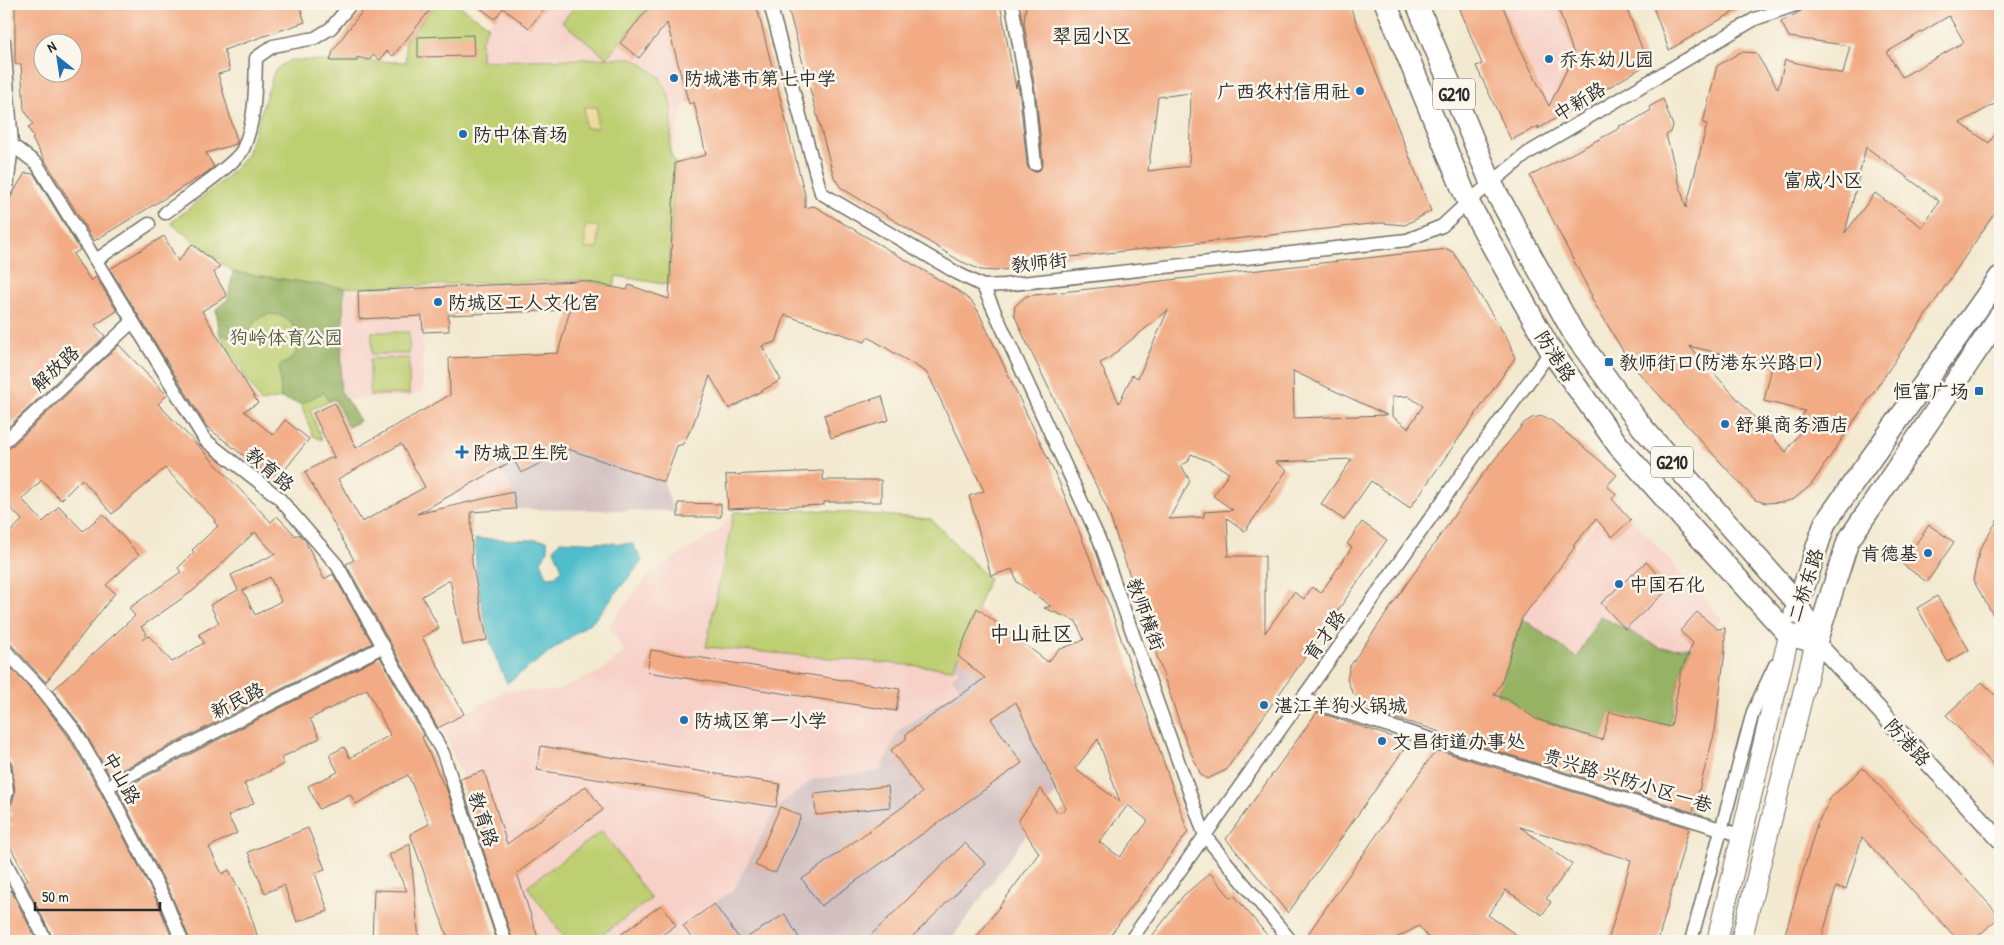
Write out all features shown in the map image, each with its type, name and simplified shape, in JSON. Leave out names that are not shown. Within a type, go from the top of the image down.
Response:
[{"type":"highway","name":"防港路","points":[[1386,4],[1468,202],[1551,352],[1618,445],[1789,635]]},
{"type":"highway","name":"防港路","points":[[1418,4],[1491,183],[1574,334],[1642,427],[1797,603],[1816,642]]},
{"type":"highway","name":"二桥东路","points":[[1789,635],[1797,603],[1825,523],[2000,276]]},
{"type":"highway","name":"二桥东路","points":[[1816,642],[1848,540],[2000,316]]},
{"type":"highway","points":[[1789,635],[1816,642]]},
{"type":"main road","name":"二桥东路","points":[[1717,941],[1789,635]]},
{"type":"main road","name":"二桥东路","points":[[1741,941],[1816,642]]},
{"type":"street","points":[[165,213],[227,166],[242,151],[253,117],[256,58],[272,46],[315,38],[331,28],[352,4]]},
{"type":"street","points":[[770,4],[821,194],[957,273],[983,286]]},
{"type":"street","points":[[1012,4],[1028,96],[1034,164]]},
{"type":"street","name":"中新路","points":[[1468,202],[1528,153],[1754,19],[1798,4]]},
{"type":"street","points":[[4,42],[12,145],[7,188],[4,194]]},
{"type":"street","name":"教育路","points":[[12,145],[37,164],[205,440],[278,497],[337,565],[384,646],[442,753],[505,941]]},
{"type":"street","name":"教师街","points":[[983,286],[1407,240],[1442,226],[1468,202]]},
{"type":"street","points":[[96,260],[148,224]]},
{"type":"street","name":"教师横街","points":[[983,286],[1099,539],[1205,836],[1291,941]]},
{"type":"street","name":"解放路","points":[[4,442],[132,322]]},
{"type":"street","name":"育才路","points":[[1130,941],[1478,451],[1551,352]]},
{"type":"street","points":[[1690,941],[1753,712],[1789,635]]},
{"type":"street","name":"防港路","points":[[1816,642],[2000,840]]},
{"type":"street","name":"新民路","points":[[107,787],[384,646]]},
{"type":"street","name":"中山路","points":[[4,649],[45,694],[74,732],[107,787],[165,900],[182,941]]},
{"type":"street","name":"贵兴路 兴防小区一巷","points":[[1302,699],[1743,836]]},
{"type":"street","points":[[4,765],[7,792],[4,801]]},
{"type":"street","points":[[4,859],[46,941]]},
{"type":"shaded area","name":"防城港市第七中学","points":[[507,4],[697,4],[714,71],[689,104],[684,105],[670,152],[672,115],[633,58],[481,61],[481,41],[488,25]]},
{"type":"shaded area","name":"乔东幼儿园","points":[[1502,4],[1590,4],[1593,13],[1549,106],[1520,46],[1482,63],[1514,35]]},
{"type":"shaded area","points":[[428,288],[422,317],[423,390],[410,397],[349,399],[340,388],[345,291]]},
{"type":"shaded area","name":"防城卫生院","points":[[463,388],[513,492],[516,509],[471,512],[456,493],[413,416]]},
{"type":"shaded area","points":[[513,407],[664,482],[673,511],[516,509],[513,492],[484,439]]},
{"type":"shaded area","name":"中国石化","points":[[1616,500],[1722,619],[1697,647],[1661,648],[1600,617],[1577,659],[1522,618],[1575,547]]},
{"type":"shaded area","name":"防城区第一小学","points":[[816,510],[931,519],[989,579],[954,664],[959,672],[960,689],[899,730],[880,771],[813,779],[776,808],[734,889],[684,925],[694,941],[516,941],[463,778],[442,726],[505,691],[554,691],[600,672],[624,652],[609,625],[639,587],[654,570],[718,531],[734,512]]},
{"type":"shaded area","points":[[958,656],[1016,702],[1057,792],[950,941],[694,941],[683,926],[734,889],[776,808],[813,779],[880,771],[899,730],[960,689],[952,677],[959,672],[954,665]]},
{"type":"green space","name":"防中体育场","points":[[436,4],[457,4],[488,25],[481,41],[481,61],[633,58],[659,76],[669,96],[672,115],[670,152],[675,163],[669,285],[616,276],[614,287],[579,280],[344,288],[340,390],[360,421],[348,427],[335,399],[310,410],[322,440],[313,436],[301,404],[281,398],[261,402],[220,335],[216,309],[283,279],[233,272],[171,223],[227,177],[247,155],[274,72],[280,66],[291,60],[406,62],[405,42]]},
{"type":"green space","points":[[577,4],[650,4],[607,58],[562,22]]},
{"type":"green space","name":"狗岭体育公园","points":[[233,272],[344,288],[340,390],[360,421],[348,427],[335,399],[328,401],[324,392],[301,404],[281,398],[279,366],[292,357],[298,347],[298,336],[294,326],[285,318],[275,314],[264,315],[254,323],[247,338],[220,335],[216,309],[228,299]]},
{"type":"green space","points":[[372,332],[409,332],[409,354],[372,354]]},
{"type":"green space","points":[[409,358],[409,394],[370,395],[370,359]]},
{"type":"green space","points":[[816,510],[931,519],[989,579],[953,669],[706,647],[734,512]]},
{"type":"green space","points":[[1600,616],[1661,648],[1691,647],[1681,671],[1669,727],[1610,712],[1602,740],[1536,719],[1496,696],[1522,618],[1577,658]]},
{"type":"green space","points":[[602,831],[651,899],[593,941],[567,941],[527,886]]},
{"type":"sand","points":[[584,107],[597,107],[597,128],[585,128]]},
{"type":"sand","points":[[585,226],[598,226],[598,248],[585,249]]},
{"type":"water","points":[[475,539],[547,540],[548,550],[541,561],[547,577],[556,576],[562,569],[554,549],[560,541],[633,544],[642,561],[594,620],[507,683],[494,652],[485,621],[478,580]]},
{"type":"building","points":[[15,4],[299,4],[305,22],[224,50],[230,71],[218,74],[237,141],[236,144],[206,153],[214,167],[94,241],[32,139],[34,138],[28,127],[33,124],[24,109],[21,64],[15,64]]},
{"type":"building","points":[[368,4],[435,4],[393,56],[387,51],[380,60],[374,55],[369,60],[357,57],[357,61],[330,61],[333,51]]},
{"type":"building","points":[[475,4],[548,4],[529,28],[503,8],[495,19]]},
{"type":"building","points":[[652,4],[756,4],[805,195],[805,208],[814,206],[960,292],[972,302],[978,311],[1059,482],[1111,610],[1188,832],[1106,941],[974,941],[1039,853],[1018,821],[1041,789],[1058,813],[1066,809],[1016,702],[991,719],[1022,763],[821,906],[802,879],[922,793],[891,750],[906,739],[906,734],[985,678],[958,656],[977,608],[1048,662],[1058,650],[1084,640],[1076,621],[1044,608],[1051,606],[1017,582],[1012,569],[991,576],[969,496],[984,491],[931,380],[926,372],[868,337],[865,342],[785,315],[776,342],[762,346],[781,380],[729,409],[710,376],[693,425],[683,444],[677,446],[664,482],[568,449],[521,473],[514,460],[417,514],[513,492],[516,509],[471,512],[472,563],[487,640],[463,645],[450,580],[422,596],[439,628],[422,637],[464,714],[438,728],[347,566],[346,564],[354,560],[305,472],[332,457],[335,459],[313,413],[335,403],[356,448],[450,395],[449,358],[558,353],[570,310],[448,315],[449,331],[423,332],[422,316],[359,319],[358,291],[579,280],[627,290],[629,285],[669,299],[675,163],[706,155],[694,102],[689,104],[667,23],[639,58],[620,43]],"holes":[[[401,444],[425,487],[362,522],[338,479]],[[1098,739],[1120,802],[1075,769]],[[1128,805],[1148,821],[1120,857],[1099,842]]]},
{"type":"building","points":[[787,4],[1000,4],[1016,88],[1017,80],[1020,97],[1027,165],[1029,169],[1035,172],[1040,170],[1043,163],[1036,95],[1024,23],[1026,4],[1349,4],[1431,211],[1405,225],[1381,223],[1361,225],[1053,259],[1053,263],[995,271],[981,270],[960,261],[840,187],[834,177]],"holes":[[[1191,93],[1189,166],[1148,171],[1158,97]]]},
{"type":"building","points":[[1458,4],[1502,4],[1519,46],[1549,106],[1574,55],[1557,4],[1625,4],[1648,64],[1538,129],[1539,126],[1511,140],[1476,66],[1482,64]]},
{"type":"building","points":[[1652,4],[1747,4],[1669,50]]},
{"type":"building","points":[[1811,4],[2000,4],[2000,101],[1960,123],[1989,143],[2000,127],[2000,205],[1811,485],[1794,499],[1784,502],[1766,503],[1755,500],[1630,363],[1591,297],[1530,176],[1620,128],[1619,126],[1631,122],[1651,110],[1649,107],[1663,99],[1673,126],[1671,132],[1666,135],[1686,208],[1707,124],[1703,123],[1717,66],[1741,52],[1756,53],[1778,89],[1785,60],[1843,74],[1850,46],[1789,37],[1781,22]],"holes":[[[1949,16],[1964,42],[1902,77],[1887,52]],[[1866,147],[1939,201],[1922,227],[1875,193],[1845,233]],[[1689,346],[1772,366],[1764,401],[1805,411],[1799,419],[1806,423],[1786,452]]]},
{"type":"building","points":[[473,35],[474,56],[418,57],[418,37]]},
{"type":"building","points":[[25,173],[34,174],[80,250],[73,254],[91,281],[96,277],[117,311],[95,325],[105,336],[4,431],[4,208]]},
{"type":"building","points":[[164,236],[178,261],[192,244],[220,266],[214,273],[227,296],[202,311],[258,403],[244,411],[273,435],[285,420],[309,439],[276,481],[207,427],[110,269]]},
{"type":"building","points":[[1447,249],[1453,252],[1508,340],[1515,358],[1410,508],[1371,481],[1344,520],[1321,504],[1352,459],[1275,462],[1287,470],[1245,531],[1227,518],[1229,554],[1227,556],[1265,556],[1265,633],[1294,592],[1304,599],[1312,587],[1321,593],[1352,547],[1347,544],[1362,522],[1387,540],[1226,770],[1207,779],[1201,775],[1186,742],[1107,508],[1014,314],[1015,306],[1026,296]],"holes":[[[1168,310],[1138,378],[1132,375],[1119,403],[1100,363],[1108,359]],[[1293,371],[1387,415],[1294,418]],[[1408,396],[1423,406],[1408,428],[1392,416],[1392,397]],[[1191,454],[1213,463],[1229,473],[1213,496],[1233,510],[1204,512],[1204,517],[1169,519],[1190,481],[1181,465],[1188,462]]]},
{"type":"building","points":[[119,345],[167,395],[158,404],[271,522],[277,516],[296,536],[299,534],[306,542],[324,579],[333,574],[372,643],[110,776],[81,726],[53,690],[135,616],[129,608],[181,572],[178,568],[194,552],[192,550],[218,526],[214,522],[215,520],[165,468],[112,514],[82,479],[61,500],[42,480],[22,499],[43,522],[59,506],[83,531],[103,514],[139,555],[106,585],[115,593],[46,682],[10,643],[4,641],[4,539],[22,520],[4,501],[4,450],[10,448]],"holes":[[[255,532],[275,554],[231,575],[238,590],[210,605],[219,623],[199,634],[204,643],[172,662],[149,636],[141,640],[147,634],[141,627],[194,590]],[[270,577],[281,601],[255,615],[243,590]]]},
{"type":"building","points":[[882,396],[889,420],[831,438],[824,415]]},
{"type":"building","points":[[1543,416],[1552,421],[1617,475],[1607,486],[1616,494],[1612,499],[1631,520],[1612,537],[1596,519],[1573,546],[1575,547],[1522,618],[1501,684],[1494,695],[1507,699],[1536,719],[1602,740],[1610,712],[1671,727],[1681,671],[1693,643],[1680,631],[1697,612],[1717,629],[1725,628],[1725,651],[1715,731],[1693,812],[1468,742],[1426,727],[1374,713],[1352,692],[1347,679],[1350,666],[1482,475],[1524,423],[1532,418]]},
{"type":"building","points":[[823,471],[823,480],[881,480],[881,502],[824,502],[824,505],[728,509],[726,475]]},
{"type":"building","points":[[678,503],[721,504],[721,517],[678,517]]},
{"type":"building","points":[[2000,516],[2000,627],[1973,580],[1980,549]]},
{"type":"building","name":"肯德基","points":[[1929,525],[1954,542],[1927,582],[1902,564]]},
{"type":"building","points":[[1646,562],[1670,588],[1625,629],[1601,603]]},
{"type":"building","points":[[1937,596],[1969,650],[1948,662],[1917,608]]},
{"type":"building","points":[[651,650],[900,689],[896,711],[647,672]]},
{"type":"building","points":[[380,657],[424,736],[422,737],[443,784],[445,784],[497,941],[449,941],[410,834],[429,824],[408,775],[356,804],[350,794],[319,809],[308,786],[338,772],[329,755],[344,747],[350,758],[390,735],[367,689],[310,719],[320,738],[281,758],[284,764],[244,784],[254,803],[228,816],[237,833],[209,847],[222,874],[229,870],[248,907],[259,941],[190,941],[172,896],[118,791]]},
{"type":"building","points":[[4,661],[39,698],[68,736],[100,791],[158,903],[173,941],[54,941],[25,882],[28,880],[4,835],[4,830],[12,826],[7,818],[12,815],[7,808],[12,804],[15,792],[12,764],[10,760],[4,757]]},
{"type":"building","points":[[1982,682],[2000,700],[2000,772],[1946,715]]},
{"type":"building","points":[[1317,712],[1401,740],[1405,748],[1288,913],[1226,839]]},
{"type":"building","points":[[541,746],[780,784],[776,807],[537,770]]},
{"type":"building","points":[[1441,751],[1689,828],[1658,941],[1608,941],[1631,860],[1520,827],[1572,864],[1546,899],[1551,902],[1542,915],[1506,890],[1488,915],[1525,941],[1431,941],[1419,926],[1390,941],[1303,941],[1428,761],[1435,753]]},
{"type":"building","points":[[1863,768],[2000,916],[1973,941],[1959,941],[1862,837],[1846,889],[1836,887],[1821,941],[1783,941],[1817,824],[1829,802],[1828,800]]},
{"type":"building","points":[[484,771],[507,844],[586,786],[603,810],[517,873],[539,941],[513,941],[460,779]]},
{"type":"building","points":[[888,786],[890,807],[816,815],[814,794]]},
{"type":"building","points":[[780,807],[801,816],[776,872],[771,872],[755,865]]},
{"type":"building","points":[[308,828],[325,869],[315,873],[328,911],[297,922],[284,885],[265,893],[248,852]]},
{"type":"building","points":[[965,843],[986,864],[908,941],[865,941]]},
{"type":"building","points":[[410,844],[419,941],[372,941],[374,890],[407,891],[389,855]]},
{"type":"building","points":[[1210,873],[1231,898],[1234,895],[1272,941],[1148,941],[1184,895]]},
{"type":"building","points":[[11,890],[37,941],[4,941],[4,894]]},
{"type":"building","points":[[714,904],[741,941],[694,941],[683,926]]},
{"type":"building","points":[[661,905],[676,925],[654,941],[612,941]]},
{"type":"building","points":[[785,914],[801,941],[741,941]]},
{"type":"place","name":"乔东幼儿园","points":[[1549,59]]},
{"type":"place","name":"防城港市第七中学","points":[[674,78]]},
{"type":"place","name":"广西农村信用社","points":[[1360,91]]},
{"type":"place","name":"防中体育场","points":[[463,134]]},
{"type":"place","name":"防城区工人文化宫","points":[[438,302]]},
{"type":"place","name":"教师街口(防港东兴路口)","points":[[1609,362]]},
{"type":"place","name":"恒富广场","points":[[1979,391]]},
{"type":"place","name":"舒巢商务酒店","points":[[1725,424]]},
{"type":"place","name":"防城卫生院","points":[[462,452]]},
{"type":"place","name":"肯德基","points":[[1928,553]]},
{"type":"place","name":"中国石化","points":[[1619,584]]},
{"type":"place","name":"湛江羊狗火锅城","points":[[1264,705]]},
{"type":"place","name":"防城区第一小学","points":[[684,720]]},
{"type":"place","name":"文昌街道办事处","points":[[1382,741]]},
{"type":"district","name":"翠园小区","points":[[1092,35]]},
{"type":"district","name":"富成小区","points":[[1823,179]]},
{"type":"district","name":"中山社区","points":[[1031,633]]}]
